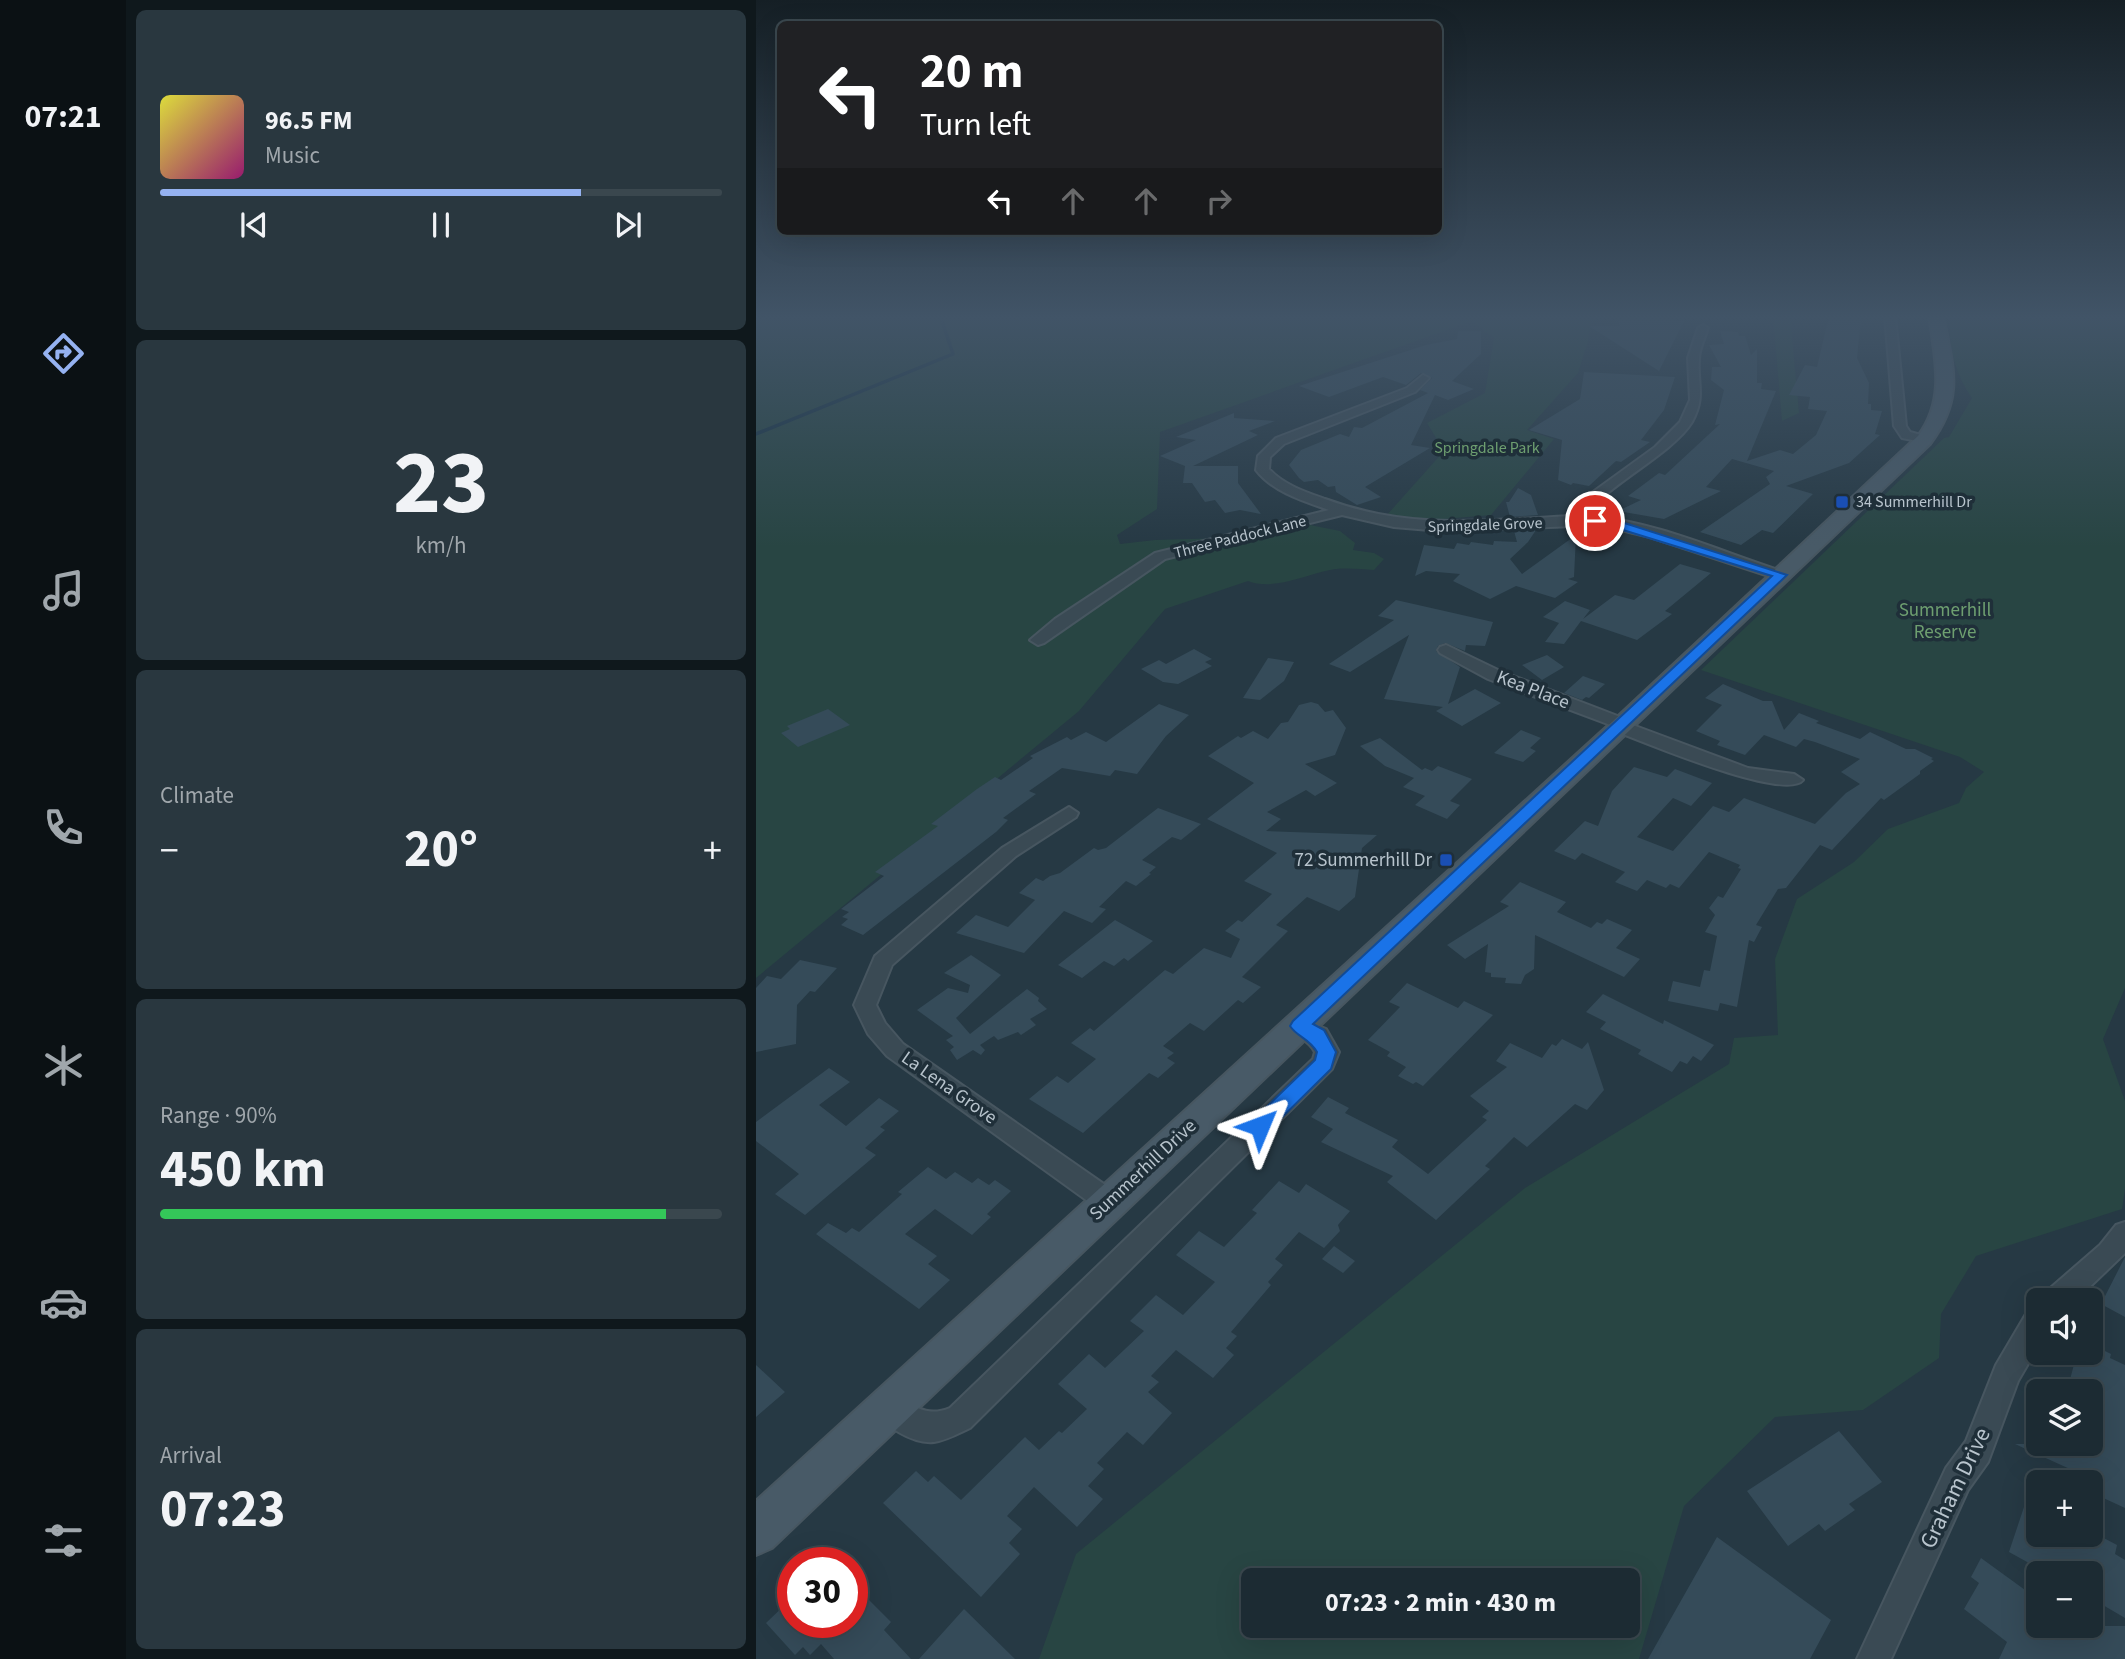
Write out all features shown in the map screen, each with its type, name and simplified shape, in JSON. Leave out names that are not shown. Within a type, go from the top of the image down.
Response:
[{"type":"main road","name":"Summerhill Drive","points":[[756,1532],[1622,726],[1924,440],[1936,427],[1946,405],[1945,392]]},
{"type":"street","name":"Springdale Grove","points":[[1405,392],[1280,441],[1264,456],[1262,470],[1277,483],[1341,511],[1382,522],[1422,528],[1470,528],[1580,520],[1611,523],[1780,575]]},
{"type":"street","points":[[1580,520],[1584,507],[1591,500],[1658,450],[1685,423],[1696,400],[1695,392]]},
{"type":"street","points":[[1897,392],[1900,426],[1906,435],[1924,440]]},
{"type":"street","name":"Three Paddock Lane","points":[[1038,640],[1072,614],[1160,556],[1341,511]]},
{"type":"street","name":"Kea Place","points":[[1446,650],[1494,675],[1745,773],[1794,780]]},
{"type":"street","name":"La Lena Grove","points":[[1069,813],[1009,852],[883,961],[865,1005],[876,1028],[895,1050],[1109,1202]]},
{"type":"street","points":[[889,1408],[916,1426],[939,1428],[960,1418],[1324,1063],[1327,1052],[1318,1035],[1300,1026]]},
{"type":"street","points":[[2070,1288],[2109,1253],[2125,1233]]},
{"type":"street","name":"Graham Drive","points":[[1874,1659],[1957,1479],[1977,1451],[2006,1375],[2026,1340]]},
{"type":"green space","points":[[756,392],[1271,392],[1160,432],[1157,509],[1117,535],[1120,544],[1155,540],[1262,537],[1310,525],[1340,531],[1355,543],[1353,550],[1374,553],[1384,559],[1374,570],[1335,569],[1268,584],[1248,581],[1165,609],[1079,711],[756,978]]},
{"type":"green space","name":"Springdale Park","points":[[1561,392],[1527,430],[1554,439],[1491,515],[1431,520],[1386,516],[1444,451],[1427,423],[1485,393]]},
{"type":"green space","points":[[1780,392],[1797,392],[1799,413],[1782,421]]},
{"type":"green space","name":"Summerhill Reserve","points":[[1968,392],[2125,392],[2125,988],[2103,1039],[2125,1101],[2125,1189],[2122,1209],[1976,1256],[1941,1314],[1939,1358],[1863,1410],[1775,1417],[1684,1506],[1639,1659],[1039,1659],[1076,1554],[1525,1188],[1729,1064],[1734,1038],[1778,1035],[1775,959],[1797,899],[1854,862],[1888,829],[1959,803],[1966,788],[1984,772],[1960,757],[1701,670],[1944,438],[1949,437],[1972,398]]},
{"type":"building","points":[[1317,392],[1341,392],[1329,397]]},
{"type":"building","points":[[1466,392],[1448,400],[1435,395],[1411,445],[1430,448],[1365,487],[1381,497],[1357,505],[1336,492],[1335,486],[1328,487],[1318,480],[1304,482],[1289,465],[1301,450],[1340,434],[1349,437],[1354,427],[1362,428],[1428,393]]},
{"type":"building","points":[[1581,392],[1670,392],[1664,410],[1641,440],[1650,442],[1621,462],[1616,461],[1589,486],[1573,483],[1571,485],[1558,480],[1562,440],[1529,430],[1580,399]]},
{"type":"building","points":[[1723,392],[1775,392],[1747,461],[1780,450],[1793,454],[1816,435],[1827,411],[1808,409],[1810,397],[1789,395],[1790,392],[1869,392],[1868,404],[1871,404],[1871,410],[1882,411],[1875,434],[1880,435],[1849,463],[1786,486],[1813,494],[1773,533],[1762,530],[1741,545],[1700,532],[1770,484],[1766,477],[1774,471],[1732,459],[1706,487],[1721,491],[1664,519],[1618,511],[1641,500],[1628,496],[1659,473],[1665,475],[1720,424],[1715,425]]},
{"type":"building","points":[[1234,413],[1234,418],[1275,421],[1249,431],[1258,435],[1193,466],[1238,466],[1238,483],[1261,514],[1240,510],[1225,513],[1215,500],[1205,502],[1192,483],[1183,483],[1185,466],[1160,456],[1196,440],[1176,437]]},
{"type":"building","points":[[1518,488],[1531,495],[1538,515],[1510,517],[1506,502],[1509,502]]},
{"type":"building","points":[[1536,530],[1510,559],[1522,574],[1576,535],[1574,577],[1568,579],[1578,582],[1555,598],[1516,586],[1490,599],[1453,581],[1460,574],[1426,571],[1415,576],[1424,545],[1454,549],[1457,543],[1493,545],[1494,541],[1517,542],[1514,531]]},
{"type":"building","points":[[1680,564],[1711,573],[1665,611],[1672,614],[1637,640],[1581,621],[1564,644],[1545,642],[1559,623],[1543,617],[1565,601],[1590,610],[1583,619],[1615,595],[1634,600]]},
{"type":"building","points":[[1396,600],[1493,622],[1485,646],[1466,645],[1465,651],[1445,643],[1438,646],[1436,651],[1460,667],[1448,704],[1475,689],[1501,703],[1462,726],[1436,711],[1443,707],[1384,699],[1409,635],[1350,672],[1329,664],[1394,620],[1378,616]]},
{"type":"building","points":[[1194,649],[1212,659],[1205,662],[1212,666],[1178,684],[1163,682],[1141,669],[1159,660],[1166,664]]},
{"type":"building","points":[[1547,655],[1564,667],[1542,680],[1522,665]]},
{"type":"building","points":[[1268,658],[1294,662],[1284,681],[1260,700],[1243,698]]},
{"type":"building","points":[[1583,676],[1605,684],[1589,698],[1582,700],[1564,693]]},
{"type":"building","points":[[1723,684],[1763,701],[1772,701],[1784,730],[1799,713],[1819,721],[1816,723],[1860,739],[1870,732],[1906,749],[1915,749],[1934,761],[1884,800],[1881,798],[1832,850],[1820,845],[1786,888],[1778,889],[1756,925],[1762,927],[1754,942],[1749,940],[1737,1007],[1720,1003],[1718,1011],[1668,1001],[1673,981],[1700,987],[1704,970],[1710,971],[1717,936],[1705,932],[1715,915],[1709,908],[1718,896],[1723,898],[1741,869],[1738,868],[1740,865],[1709,852],[1679,888],[1670,884],[1666,888],[1647,880],[1637,891],[1615,882],[1625,872],[1582,853],[1575,860],[1554,851],[1585,821],[1598,826],[1612,791],[1634,767],[1667,777],[1675,769],[1712,783],[1691,806],[1673,798],[1637,837],[1673,851],[1713,806],[1729,812],[1744,798],[1815,824],[1846,793],[1860,784],[1841,772],[1860,759],[1815,742],[1804,739],[1796,747],[1764,735],[1745,755],[1717,745],[1720,741],[1696,731],[1722,705],[1705,698]]},
{"type":"building","points":[[1311,702],[1318,704],[1325,712],[1333,710],[1346,728],[1335,755],[1305,764],[1337,783],[1315,796],[1306,790],[1267,812],[1281,819],[1266,831],[1377,835],[1362,848],[1355,897],[1339,911],[1307,897],[1276,925],[1288,931],[1242,977],[1261,987],[1243,1003],[1238,1000],[1204,1031],[1190,1023],[1163,1046],[1174,1053],[1167,1058],[1175,1063],[1158,1078],[1149,1073],[1083,1133],[1029,1099],[1057,1076],[1068,1083],[1096,1059],[1071,1043],[1090,1028],[1094,1031],[1165,970],[1173,974],[1204,948],[1231,958],[1240,939],[1225,931],[1238,920],[1242,922],[1272,894],[1244,881],[1277,853],[1207,819],[1254,783],[1208,756],[1238,736],[1241,738],[1253,731],[1268,739],[1281,723],[1288,722],[1299,705]]},
{"type":"building","points":[[1159,704],[1189,715],[1166,736],[1137,774],[1115,770],[1110,776],[1062,768],[1029,791],[1036,794],[1003,818],[1008,820],[996,832],[863,935],[841,925],[848,919],[842,917],[849,912],[841,909],[884,876],[875,872],[938,826],[931,824],[977,789],[995,777],[1001,780],[1033,758],[1030,756],[1067,737],[1071,740],[1086,732],[1106,742]]},
{"type":"building","points":[[828,709],[850,725],[798,747],[781,733],[790,729],[787,726]]},
{"type":"building","points":[[1521,730],[1541,738],[1530,748],[1536,751],[1523,762],[1494,753]]},
{"type":"building","points":[[1380,738],[1422,770],[1425,768],[1432,771],[1438,766],[1472,779],[1450,801],[1460,805],[1447,819],[1415,805],[1425,796],[1403,787],[1414,778],[1385,766],[1360,746]]},
{"type":"building","points":[[1158,808],[1201,824],[1181,840],[1172,837],[1142,860],[1156,867],[1149,873],[1151,874],[1136,886],[1126,881],[1099,907],[1106,909],[1092,923],[1064,911],[1024,953],[956,933],[976,915],[1008,927],[1035,900],[1019,893],[1036,878],[1043,881],[1060,873],[1094,848],[1106,848]]},
{"type":"building","points":[[1520,882],[1566,902],[1557,912],[1591,928],[1597,922],[1602,924],[1607,919],[1632,930],[1616,948],[1640,959],[1624,977],[1535,935],[1534,969],[1525,975],[1521,984],[1505,983],[1506,978],[1491,977],[1491,973],[1485,972],[1488,944],[1465,959],[1447,945],[1509,906],[1500,902]]},
{"type":"building","points":[[1115,920],[1153,941],[1128,961],[1124,958],[1114,966],[1104,961],[1082,978],[1058,965]]},
{"type":"building","points":[[971,955],[1001,975],[956,1018],[970,1034],[1027,989],[1039,998],[1038,1001],[1047,1009],[1030,1019],[1036,1025],[1021,1035],[1018,1032],[998,1040],[994,1036],[980,1045],[985,1050],[981,1055],[973,1050],[957,1060],[950,1050],[954,1047],[946,1040],[953,1036],[917,1010],[948,988],[968,993],[970,985],[944,973]]},
{"type":"building","points":[[800,960],[837,968],[815,992],[810,991],[797,1005],[796,1044],[756,1052],[756,988],[767,976],[781,979]]},
{"type":"building","points":[[1407,983],[1458,1008],[1464,1001],[1493,1015],[1423,1086],[1398,1076],[1406,1067],[1387,1056],[1390,1052],[1368,1040],[1400,1007],[1389,1002]]},
{"type":"building","points":[[1603,994],[1663,1024],[1664,1020],[1714,1045],[1701,1061],[1693,1056],[1687,1064],[1680,1061],[1672,1072],[1638,1054],[1641,1050],[1600,1029],[1606,1022],[1586,1012]]},
{"type":"building","points":[[1562,1039],[1582,1049],[1588,1042],[1604,1090],[1587,1110],[1575,1104],[1527,1147],[1514,1137],[1485,1166],[1490,1169],[1436,1220],[1387,1182],[1393,1176],[1321,1142],[1333,1129],[1311,1117],[1328,1097],[1349,1108],[1345,1113],[1398,1140],[1392,1147],[1428,1174],[1487,1120],[1482,1117],[1489,1111],[1470,1096],[1507,1067],[1496,1061],[1510,1043],[1542,1058],[1552,1044],[1556,1046]]},
{"type":"building","points":[[829,1068],[850,1082],[819,1105],[846,1126],[879,1098],[899,1111],[880,1127],[885,1130],[865,1148],[876,1155],[805,1215],[775,1194],[799,1174],[756,1141],[756,1122]]},
{"type":"building","points":[[928,1167],[946,1179],[955,1172],[972,1183],[978,1178],[989,1185],[995,1180],[1011,1191],[987,1214],[991,1217],[972,1235],[935,1209],[905,1234],[937,1256],[928,1264],[950,1280],[919,1309],[816,1234],[828,1223],[846,1233],[852,1228],[859,1232],[902,1194],[898,1192]]},
{"type":"building","points":[[1279,1181],[1299,1193],[1306,1184],[1350,1211],[1338,1225],[1340,1231],[1324,1248],[1299,1232],[1275,1259],[1283,1265],[1268,1282],[1271,1285],[1231,1332],[1237,1336],[1226,1348],[1234,1355],[1213,1378],[1176,1350],[1151,1376],[1159,1382],[1148,1392],[1172,1413],[1143,1445],[1127,1432],[1097,1463],[1104,1469],[1088,1486],[1103,1499],[1077,1527],[1034,1487],[1007,1516],[1022,1529],[1009,1543],[1020,1554],[981,1597],[883,1503],[916,1471],[928,1482],[934,1476],[961,1500],[1025,1437],[1039,1450],[1059,1431],[1062,1433],[1087,1409],[1058,1384],[1089,1354],[1105,1368],[1144,1331],[1130,1321],[1156,1295],[1183,1315],[1215,1282],[1176,1255],[1199,1231],[1224,1247],[1257,1213],[1252,1210]]},
{"type":"building","points":[[1334,1246],[1355,1261],[1343,1273],[1322,1259]]},
{"type":"building","points":[[2125,1257],[2125,1317],[2103,1305]]},
{"type":"building","points":[[2103,1350],[2111,1354],[2110,1358],[2125,1365],[2125,1508],[2103,1498],[2103,1470],[2072,1470],[2041,1456],[2103,1456],[2103,1379],[2070,1379],[2074,1365],[2103,1365]]},
{"type":"building","points":[[756,1365],[785,1392],[756,1417]]},
{"type":"building","points":[[1839,1431],[1882,1482],[1849,1504],[1855,1510],[1825,1531],[1819,1524],[1788,1546],[1747,1491]]},
{"type":"building","points":[[2025,1504],[2026,1547],[2103,1547],[2103,1538],[2117,1545],[2115,1554],[2125,1560],[2125,1618],[2103,1605],[2103,1561],[2026,1561],[2009,1552]]},
{"type":"building","points":[[1717,1537],[1831,1620],[1810,1659],[1648,1659]]},
{"type":"building","points":[[1981,1558],[2026,1591],[2026,1638],[2103,1638],[2103,1626],[2125,1626],[2125,1659],[1999,1659],[2007,1642],[1964,1609],[1979,1583],[1971,1577]]},
{"type":"building","points":[[868,1599],[891,1622],[884,1630],[911,1659],[834,1659],[821,1644],[810,1655],[803,1647],[795,1655],[780,1638],[868,1638]]},
{"type":"building","points":[[964,1609],[1015,1659],[919,1659]]},
{"type":"building","points":[[777,1612],[777,1635],[766,1623]]},
{"type":"waterway","points":[[756,434],[858,392]]},
{"type":"place","name":"34 Summerhill Dr","points":[[1842,502]]},
{"type":"place","name":"72 Summerhill Dr","points":[[1446,860]]},
{"type":"route","points":[[1260,1126],[1324,1063],[1327,1052],[1318,1035],[1300,1026],[1780,575],[1611,523],[1595,521]]}]
